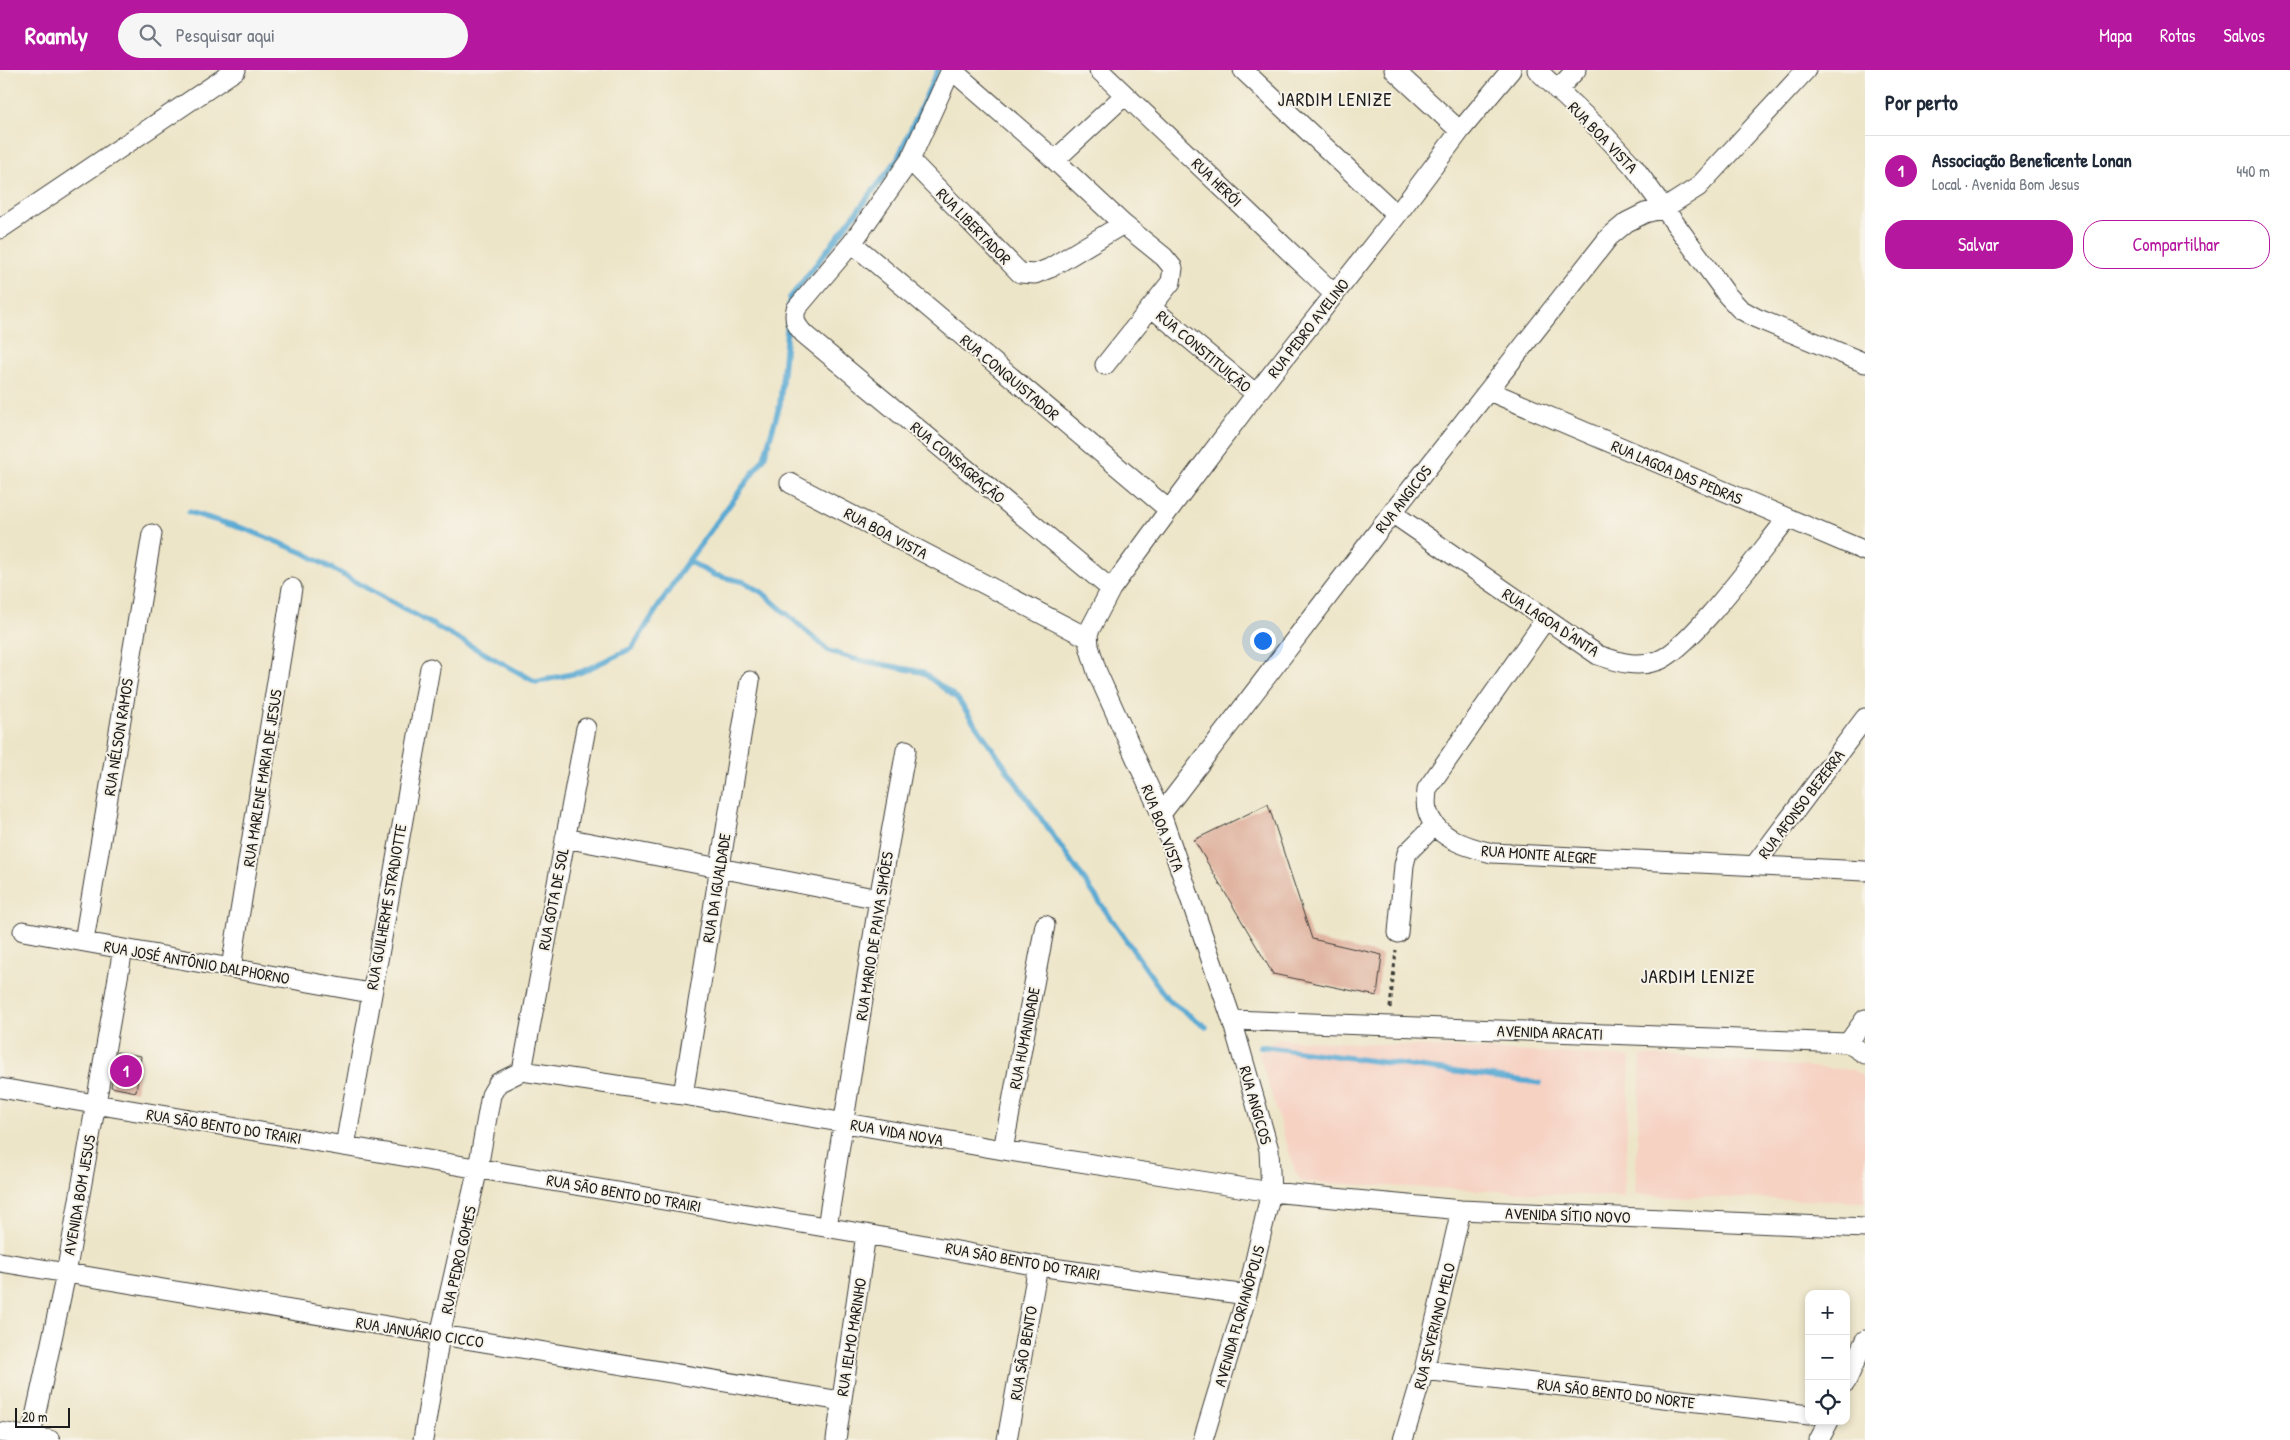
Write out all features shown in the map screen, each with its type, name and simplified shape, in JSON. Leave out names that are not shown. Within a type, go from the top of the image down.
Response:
[{"type":"street","points":[[0,229],[236,70]]},
{"type":"street","points":[[852,243],[910,160],[952,70],[1055,160],[1123,224],[1164,257],[1173,268],[1171,282],[1105,365]]},
{"type":"street","name":"RUA HERÓI","points":[[1099,70],[1334,294]]},
{"type":"street","points":[[1243,70],[1397,215]]},
{"type":"street","points":[[1394,70],[1460,131]]},
{"type":"street","name":"RUA PEDRO AVELINO","points":[[1111,589],[1256,394],[1397,215],[1460,131],[1511,70]]},
{"type":"street","name":"RUA BOA VISTA","points":[[1536,70],[1601,131],[1634,167],[1727,295],[1740,309],[1756,318],[1865,363]]},
{"type":"street","points":[[1558,90],[1576,70]]},
{"type":"street","name":"RUA ANGICOS","points":[[1160,814],[1392,513],[1609,237],[1627,222],[1645,213],[1665,208],[1698,187],[1806,70]]},
{"type":"street","points":[[1055,160],[1126,95]]},
{"type":"street","name":"RUA LIBERTADOR","points":[[910,160],[1020,273],[1035,274],[1050,268],[1123,224]]},
{"type":"street","name":"RUA CONSAGRAÇÃO","points":[[852,243],[796,309],[794,318],[797,327],[1111,589]]},
{"type":"street","name":"RUA CONQUISTADOR","points":[[852,243],[1168,510]]},
{"type":"street","name":"RUA CONSTITUIÇÃO","points":[[1152,308],[1256,394]]},
{"type":"street","name":"RUA LAGOA DAS PEDRAS","points":[[1489,391],[1865,551]]},
{"type":"street","name":"RUA BOA VISTA","points":[[790,483],[1088,638],[1088,646],[1097,672],[1160,814],[1232,1020]]},
{"type":"street","name":"RUA LAGOA D'ANTA","points":[[1392,513],[1598,655],[1623,664],[1641,665],[1659,661],[1676,650],[1696,631],[1787,518]]},
{"type":"street","name":"RUA NÉLSON RAMOS","points":[[84,941],[152,534]]},
{"type":"street","name":"RUA MARLENE MARIA DE JESUS","points":[[231,968],[292,588]]},
{"type":"street","points":[[1088,638],[1088,633],[1111,589]]},
{"type":"street","points":[[1398,933],[1404,865],[1407,853],[1435,825],[1427,808],[1427,789],[1545,620]]},
{"type":"street","name":"RUA GUILHERME STRADIOTTE","points":[[345,1146],[370,993],[430,668]]},
{"type":"street","name":"RUA DA IGUALDADE","points":[[683,1096],[750,681]]},
{"type":"street","name":"RUA AFONSO BEZERRA","points":[[1754,866],[1865,718]]},
{"type":"street","name":"RUA GOTA DE SOL","points":[[522,1071],[586,728]]},
{"type":"street","name":"RUA MARIO DE PAIVA SIMÕES","points":[[827,1227],[879,899],[906,750]]},
{"type":"street","name":"RUA MONTE ALEGRE","points":[[1435,825],[1451,840],[1468,848],[1492,853],[1865,871]]},
{"type":"street","points":[[565,838],[879,899]]},
{"type":"street","name":"RUA HUMANIDADE","points":[[1003,1150],[1045,925]]},
{"type":"street","name":"RUA JOSÉ ANTÔNIO DALPHORNO","points":[[23,931],[370,993]]},
{"type":"street","name":"AVENIDA BOM JESUS","points":[[30,1438],[66,1274],[124,949]]},
{"type":"street","points":[[1865,1019],[1848,1043],[1865,1054]]},
{"type":"street","name":"RUA ANGICOS","points":[[1232,1020],[1269,1150],[1271,1192]]},
{"type":"street","name":"AVENIDA ARACATI","points":[[1232,1020],[1848,1043]]},
{"type":"street","name":"RUA VIDA NOVA","points":[[522,1071],[1271,1192]]},
{"type":"street","name":"RUA PEDRO GOMES","points":[[423,1440],[440,1335],[494,1088],[498,1083],[522,1071]]},
{"type":"street","name":"RUA SÃO BENTO DO TRAIRI","points":[[0,1088],[827,1227],[1038,1266],[1248,1295]]},
{"type":"street","name":"AVENIDA SÍTIO NOVO","points":[[1271,1192],[1461,1210],[1865,1228]]},
{"type":"street","name":"AVENIDA FLORIANÓPOLIS","points":[[1203,1440],[1248,1295],[1271,1192]]},
{"type":"street","name":"RUA SEVERIANO MELO","points":[[1403,1440],[1424,1370],[1461,1210]]},
{"type":"street","name":"RUA IELMO MARINHO","points":[[836,1440],[866,1234]]},
{"type":"street","name":"RUA JANUÁRIO CICCO","points":[[0,1262],[841,1401]]},
{"type":"street","name":"RUA SÃO BENTO","points":[[1007,1440],[1038,1266]]},
{"type":"street","points":[[1847,1380],[1865,1340]]},
{"type":"street","name":"RUA SÃO BENTO DO NORTE","points":[[1424,1370],[1805,1416]]},
{"type":"street","points":[[1819,1440],[1827,1425]]},
{"type":"street","points":[[0,1432],[50,1440]]},
{"type":"path","points":[[1389,1026],[1398,933]]},
{"type":"shaded area","points":[[1277,1039],[1630,1057],[1624,1197],[1302,1182],[1295,1171],[1259,1054]]},
{"type":"shaded area","points":[[1641,1055],[1853,1070],[1865,1078],[1865,1202],[1635,1195]]},
{"type":"building","points":[[1268,804],[1312,939],[1382,955],[1377,996],[1273,974],[1194,840]]},
{"type":"building","points":[[117,1052],[141,1056],[136,1092],[111,1087]]},
{"type":"waterway","points":[[789,309],[790,298],[897,160],[938,70]]},
{"type":"waterway","points":[[189,512],[248,530],[304,553],[536,682],[581,672],[632,648],[683,568],[764,458],[780,404],[788,319]]},
{"type":"waterway","points":[[688,561],[714,575],[744,582],[763,593],[829,651],[854,659],[922,672],[957,698],[1168,1000],[1206,1027]]},
{"type":"waterway","points":[[1260,1046],[1540,1083]]},
{"type":"place","name":"Associação Beneficente Lonan","points":[[126,1071]]},
{"type":"district","name":"JARDIM LENIZE","points":[[1335,99]]},
{"type":"district","name":"JARDIM LENIZE","points":[[1698,976]]}]
